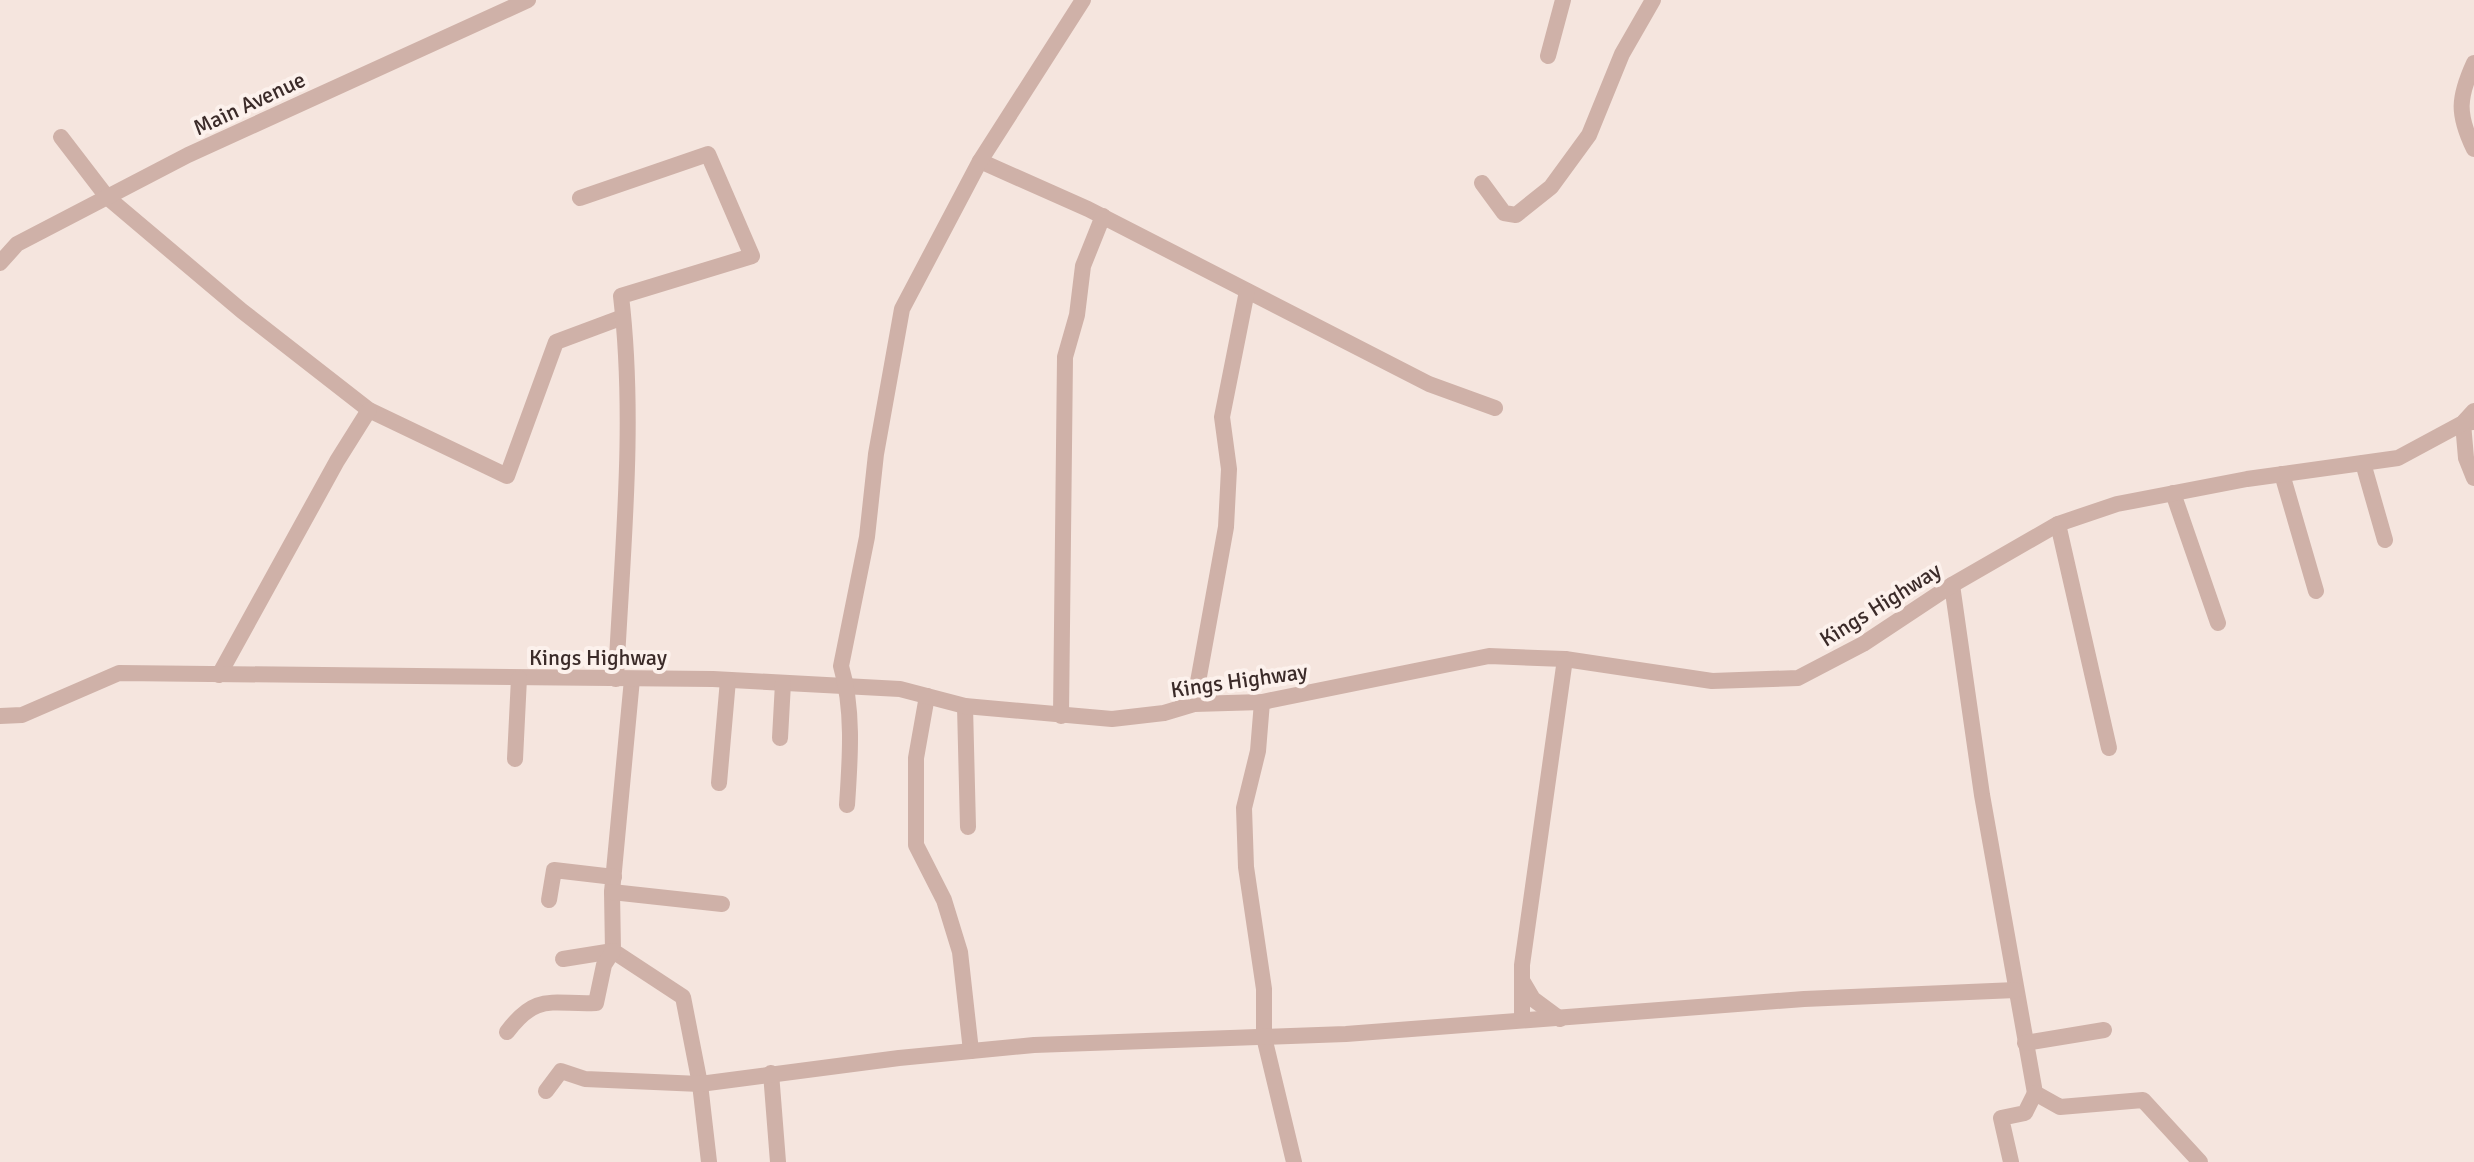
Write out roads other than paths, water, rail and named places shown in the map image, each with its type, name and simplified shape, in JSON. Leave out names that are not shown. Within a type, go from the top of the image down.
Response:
[{"type":"street","name":"Main Avenue","points":[[0,263],[17,244],[188,155],[528,0]]},
{"type":"street","points":[[847,805],[850,761],[847,686],[841,666],[867,537],[876,454],[902,309],[980,161],[1083,0]]},
{"type":"street","points":[[1548,56],[1563,0]]},
{"type":"street","points":[[1482,183],[1504,213],[1516,215],[1551,187],[1589,135],[1622,54],[1653,0]]},
{"type":"street","points":[[2472,141],[2461,121],[2463,88],[2474,63]]},
{"type":"street","points":[[61,137],[107,197],[242,311],[369,410],[507,476],[556,342],[623,317]]},
{"type":"street","points":[[507,1032],[523,1010],[553,1001],[596,1003],[604,965],[613,951],[613,884],[624,679],[628,425],[621,296],[752,256],[708,154],[580,198]]},
{"type":"street","points":[[980,161],[1103,216],[1429,384],[1495,408]]},
{"type":"street","points":[[1061,716],[1065,357],[1077,315],[1083,266],[1103,216]]},
{"type":"street","points":[[1194,704],[1226,527],[1229,469],[1222,417],[1225,386],[1247,291]]},
{"type":"street","points":[[219,675],[337,461],[369,410]]},
{"type":"street","points":[[2470,418],[2466,458],[2474,478]]},
{"type":"street","name":"Kings Highway","points":[[0,716],[22,715],[119,673],[728,680],[900,689],[965,706],[1112,719],[1164,713],[1194,704],[1262,702],[1489,656],[1565,659],[1712,681],[1798,678],[1863,644],[1952,585],[2058,524],[2117,504],[2173,493],[2398,458],[2470,418]]},
{"type":"street","points":[[2363,463],[2385,540]]},
{"type":"street","points":[[2282,474],[2316,591]]},
{"type":"street","points":[[2173,493],[2218,623]]},
{"type":"street","points":[[2058,524],[2109,748]]},
{"type":"street","points":[[1952,585],[1982,795],[2035,1093],[2025,1113],[2001,1118],[2011,1162]]},
{"type":"street","points":[[1522,1020],[1522,981],[1532,885],[1547,776],[1560,711],[1565,659]]},
{"type":"street","points":[[515,759],[519,678]]},
{"type":"street","points":[[719,783],[728,680]]},
{"type":"street","points":[[780,738],[783,683]]},
{"type":"street","points":[[927,696],[916,758],[916,845],[944,900],[960,952],[971,1051]]},
{"type":"street","points":[[1262,702],[1258,751],[1244,808],[1246,867],[1264,989],[1264,1037],[1294,1162]]},
{"type":"street","points":[[965,706],[968,827]]},
{"type":"street","points":[[549,900],[554,870],[722,904]]},
{"type":"street","points":[[563,959],[613,951],[683,997],[700,1084],[709,1162]]},
{"type":"street","points":[[1522,981],[1533,999],[1560,1019]]},
{"type":"street","points":[[546,1091],[561,1071],[585,1079],[700,1084],[971,1051],[1164,1038],[1264,1037],[1560,1019],[1804,999],[2016,990]]},
{"type":"street","points":[[2025,1043],[2104,1030]]},
{"type":"street","points":[[771,1073],[778,1162]]},
{"type":"street","points":[[2035,1093],[2060,1107],[2143,1100],[2200,1162]]}]
